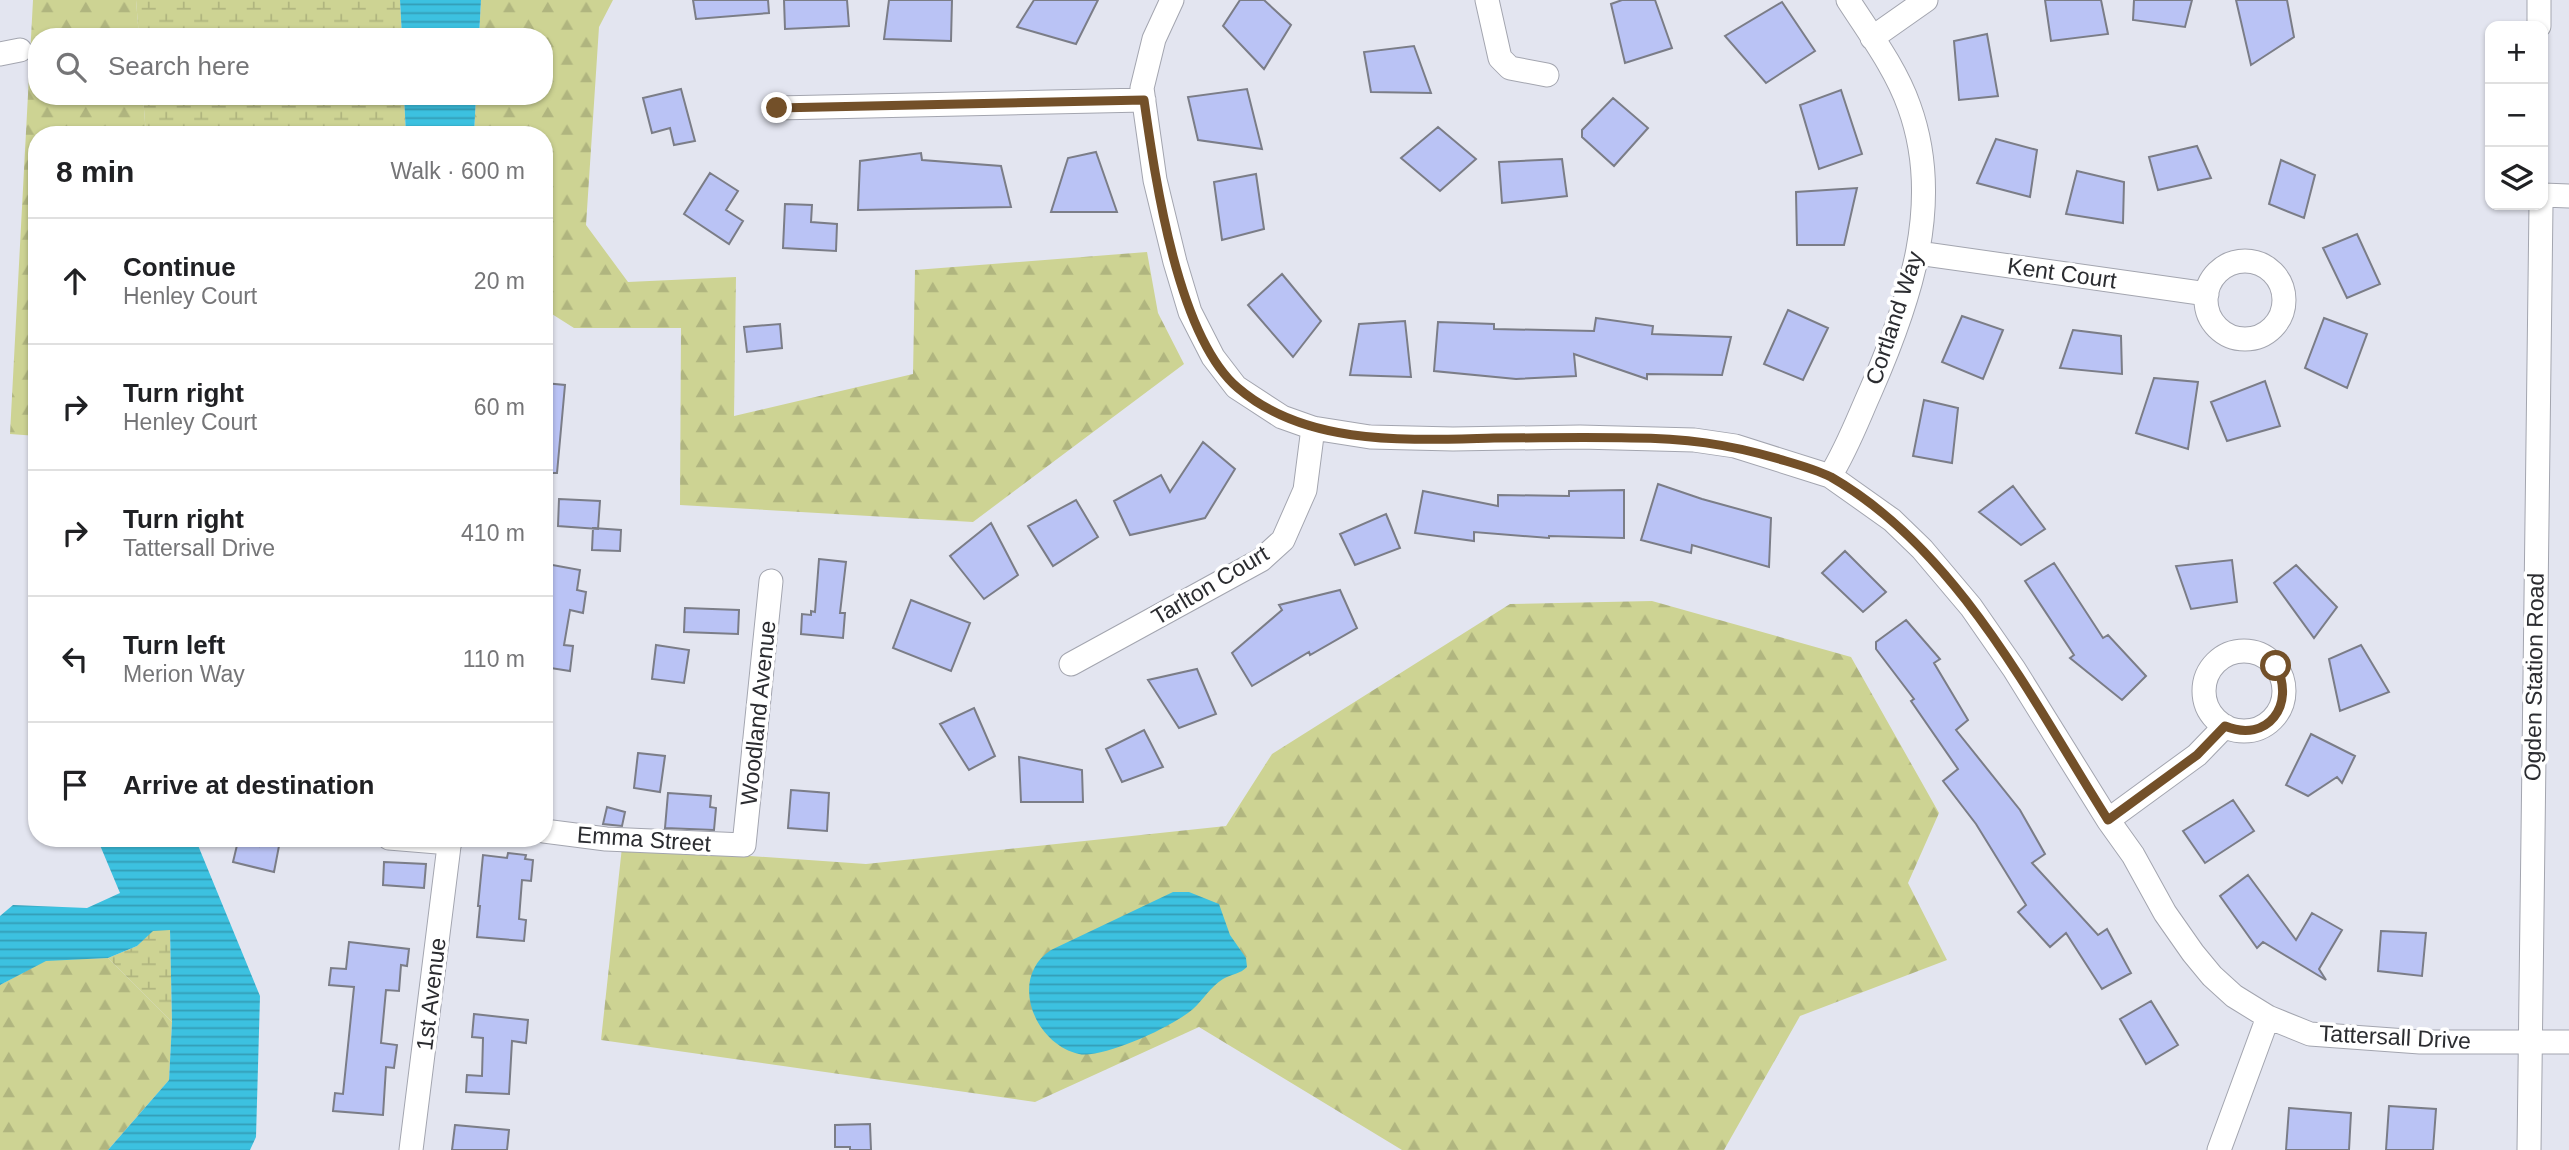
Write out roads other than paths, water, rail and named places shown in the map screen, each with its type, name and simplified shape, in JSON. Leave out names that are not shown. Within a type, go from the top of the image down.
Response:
[{"type":"street","name":"Tattersall Drive","points":[[1172,0],[1149,57],[1142,88],[1155,180],[1175,262],[1191,312],[1213,357],[1236,387],[1282,417],[1313,428],[1370,437],[1694,440],[1735,446],[1829,476],[1892,520],[1971,607],[2133,855],[2165,914],[2212,976],[2234,996],[2268,1017],[2310,1034],[2420,1042],[2569,1042]]},
{"type":"street","points":[[1487,0],[1500,58],[1510,68],[1547,75]]},
{"type":"street","name":"Cortland Way","points":[[1829,476],[1842,456],[1890,346],[1918,253],[1923,216],[1924,188],[1917,135],[1909,106],[1872,37],[1848,0]]},
{"type":"street","points":[[1872,37],[1926,0]]},
{"type":"street","points":[[2539,0],[2539,21]]},
{"type":"street","points":[[777,108],[1144,100]]},
{"type":"street","points":[[2548,195],[2569,196]]},
{"type":"street","name":"Ogden Station Road","points":[[2529,1150],[2540,210]]},
{"type":"street","name":"Kent Court","points":[[1918,253],[2207,293]]},
{"type":"street","name":"Tarlton Court","points":[[1071,664],[1261,560],[1283,540],[1305,490],[1313,428]]},
{"type":"street","name":"Woodland Avenue","points":[[744,845],[771,580]]},
{"type":"street","points":[[2108,820],[2197,755],[2225,726]]},
{"type":"street","name":"Emma Street","points":[[553,832],[606,839],[744,845]]},
{"type":"street","name":"1st Avenue","points":[[411,1150],[449,847]]},
{"type":"street","points":[[2219,1150],[2268,1017]]},
{"type":"water","points":[[400,0],[481,0],[479,28],[402,28]]},
{"type":"water","points":[[404,105],[476,105],[474,126],[406,126]]},
{"type":"water","points":[[101,847],[199,847],[260,996],[256,1137],[250,1150],[108,1150],[169,1080],[172,1022],[170,930],[153,931],[137,946],[108,958],[46,961],[0,985],[0,916],[13,905],[87,908],[120,893]]},
{"type":"water","points":[[1173,892],[1189,892],[1219,904],[1230,935],[1246,958],[1247,967],[1226,977],[1184,1016],[1155,1032],[1121,1046],[1090,1054],[1079,1054],[1063,1048],[1039,1024],[1032,1009],[1029,993],[1031,977],[1038,962],[1051,950]]}]
